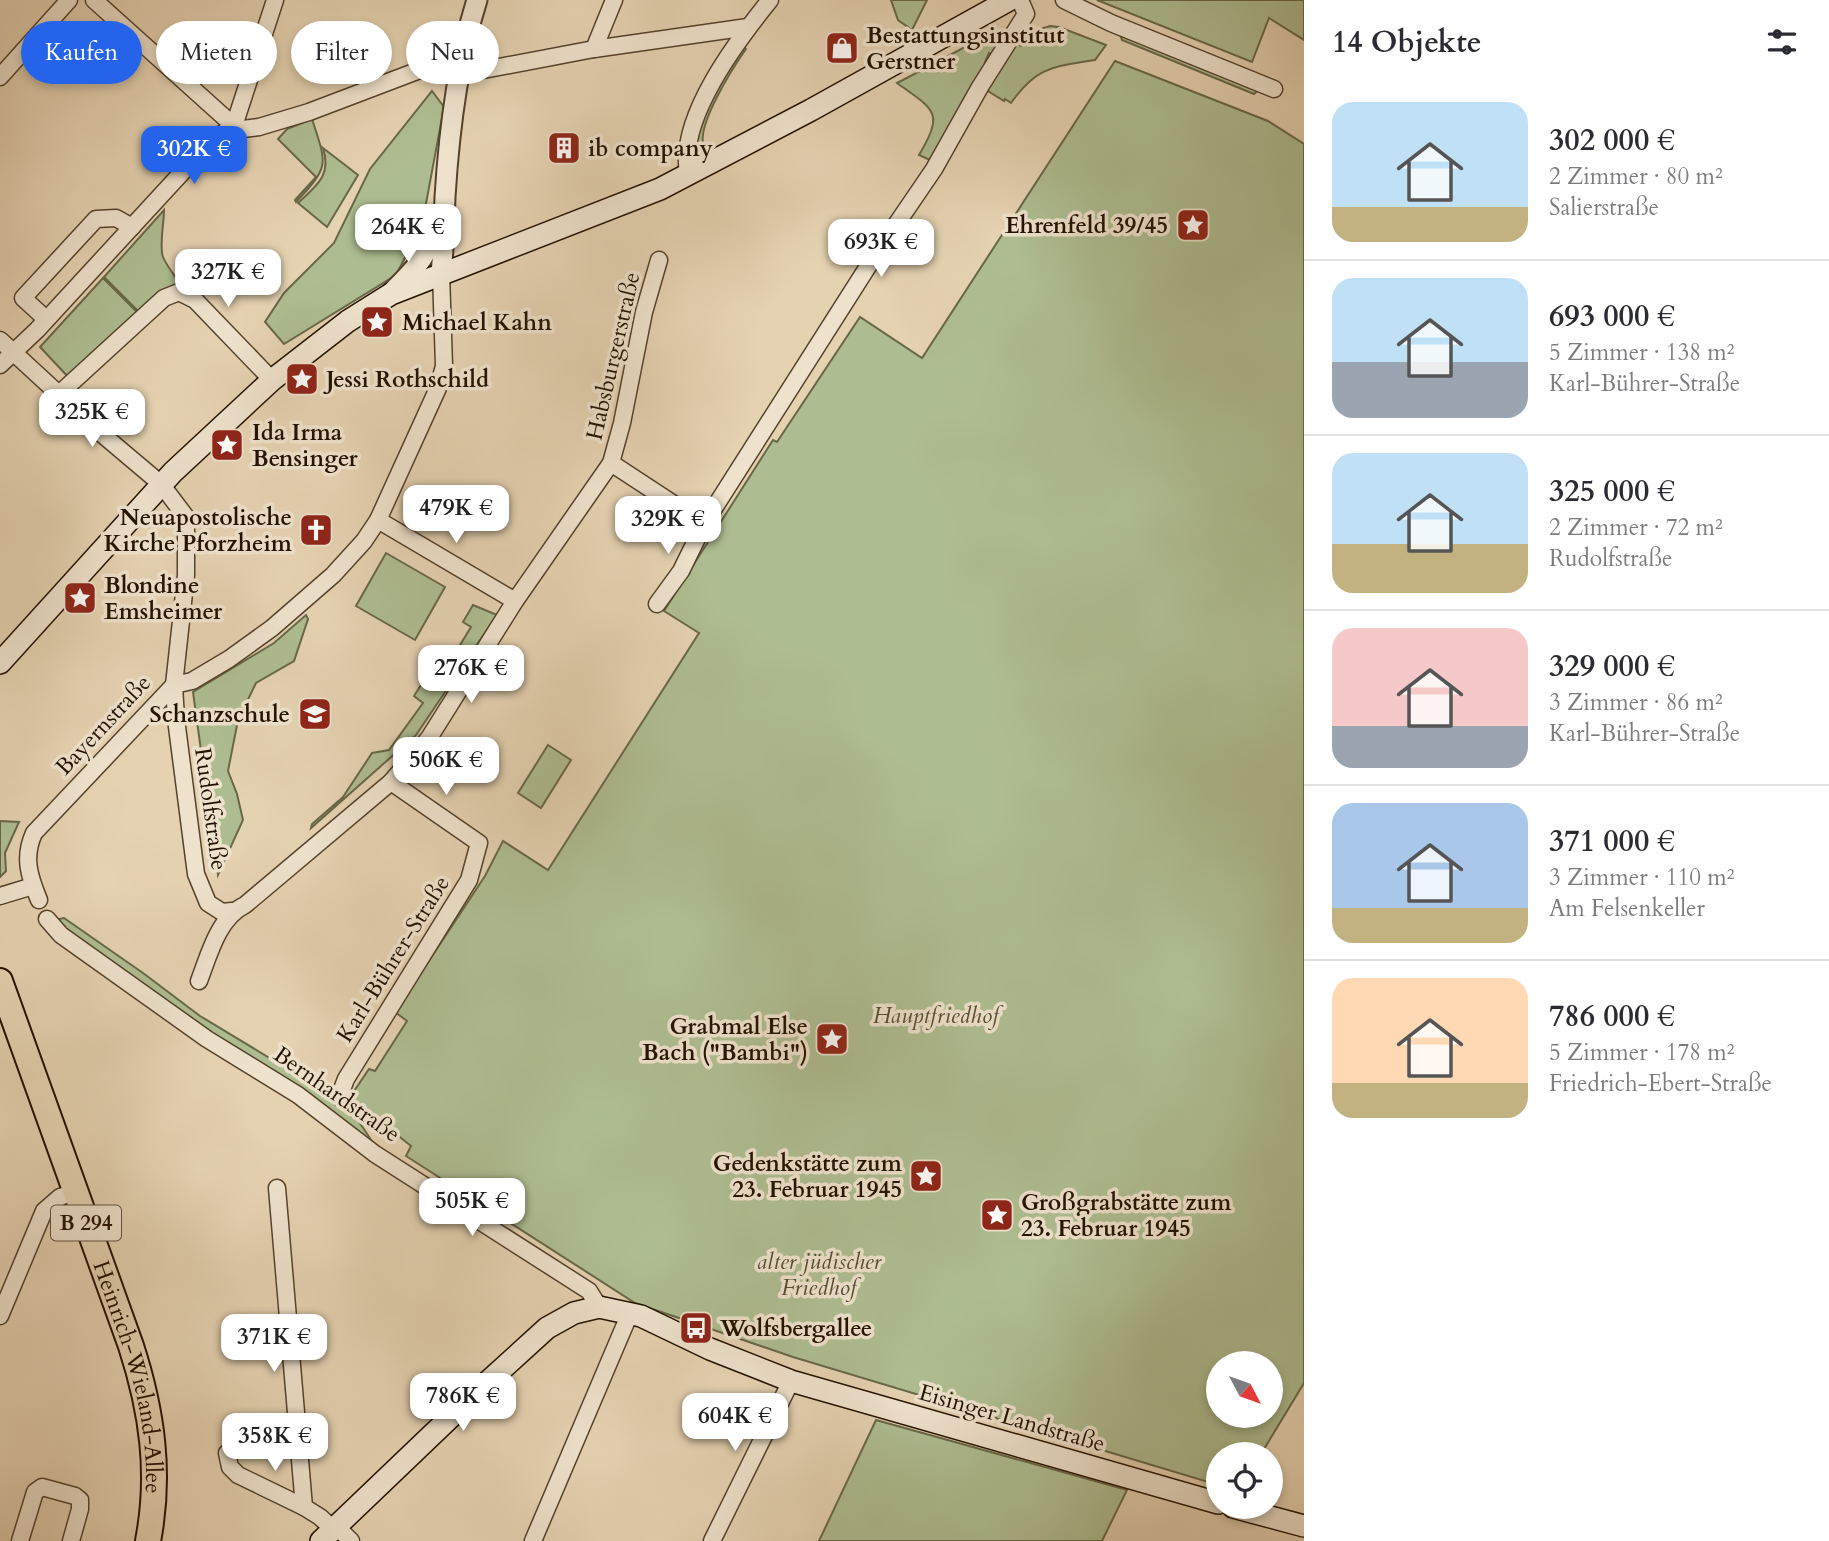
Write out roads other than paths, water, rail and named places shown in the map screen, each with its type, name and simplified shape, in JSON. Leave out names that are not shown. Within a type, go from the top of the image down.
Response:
[{"type":"main road","points":[[0,663],[161,484],[272,380],[348,321],[391,294],[660,189],[822,104],[1009,0]]},
{"type":"main road","name":"Heinrich-Wieland-Allee","points":[[0,981],[131,1346],[150,1415],[155,1467],[154,1506],[148,1541]]},
{"type":"main road","points":[[335,1534],[481,1388],[547,1328],[574,1313],[599,1307],[642,1316],[710,1349],[791,1381]]},
{"type":"main road","name":"Eisinger Landstraße","points":[[791,1381],[1206,1500]]},
{"type":"main road","points":[[1278,1519],[1304,1526]]},
{"type":"street","points":[[0,78],[69,0]]},
{"type":"street","points":[[94,0],[234,126],[243,129],[260,127],[309,112],[406,75]]},
{"type":"street","points":[[0,365],[211,141],[234,126],[275,0]]},
{"type":"street","name":"Bayernstraße","points":[[472,21],[477,0]]},
{"type":"street","points":[[594,49],[614,0]]},
{"type":"street","points":[[688,173],[686,150],[702,104],[720,69],[770,0]]},
{"type":"street","points":[[657,604],[681,571],[704,524],[874,257],[934,169],[980,87],[1026,14],[1020,0]]},
{"type":"street","points":[[1064,0],[1111,23],[1274,89]]},
{"type":"street","points":[[499,67],[594,49],[748,27]]},
{"type":"street","name":"Bayernstraße","points":[[0,896],[36,893],[27,861],[28,846],[34,833],[174,685],[192,681],[272,628],[333,575],[364,541],[378,520],[438,388],[444,366],[441,273],[445,200],[459,84]]},
{"type":"street","name":"Bayernstraße","points":[[391,294],[427,254],[433,238],[437,210],[445,200]]},
{"type":"street","points":[[46,319],[23,299],[96,219],[116,218],[132,227]]},
{"type":"street","name":"Habsburgerstraße","points":[[199,981],[213,944],[232,911],[245,905],[391,782],[429,738],[515,601],[611,463],[622,423],[644,312],[659,260]]},
{"type":"street","points":[[58,395],[168,295],[180,292],[195,300],[272,380]]},
{"type":"street","name":"Rudolfstraße","points":[[0,340],[58,395],[161,484],[186,517],[187,575],[174,685],[176,719],[196,874],[208,903],[213,944]]},
{"type":"street","name":"Habsburgerstraße","points":[[611,463],[704,524]]},
{"type":"street","points":[[378,520],[515,601]]},
{"type":"street","name":"Karl-Bührer-Straße","points":[[340,1097],[346,1079],[469,880],[479,843],[391,782]]},
{"type":"street","name":"Rudolfstraße","points":[[208,903],[222,912],[232,911]]},
{"type":"street","name":"Bernhardstraße","points":[[47,919],[55,930],[72,944],[207,1039],[298,1095],[375,1154],[589,1291],[599,1307]]},
{"type":"street","points":[[277,1188],[304,1507]]},
{"type":"street","points":[[0,1316],[4,1296],[44,1211],[60,1197],[75,1192]]},
{"type":"street","points":[[533,1541],[630,1313]]},
{"type":"street","points":[[712,1541],[791,1381]]},
{"type":"street","points":[[227,1453],[230,1467],[238,1475],[304,1507],[320,1517],[335,1534]]},
{"type":"street","points":[[20,1541],[35,1492],[42,1487],[75,1496],[80,1500],[71,1541]]},
{"type":"place","name":"Bestattungsinstitut Gerstner","points":[[842,48]]},
{"type":"place","name":"ib company","points":[[564,148]]},
{"type":"place","name":"Ehrenfeld 39/45","points":[[1193,225]]},
{"type":"place","name":"Michael Kahn","points":[[377,322]]},
{"type":"place","name":"Jessi Rothschild","points":[[302,379]]},
{"type":"place","name":"Ida Irma Bensinger","points":[[227,445]]},
{"type":"place","name":"Neuapostolische Kirche Pforzheim","points":[[316,530]]},
{"type":"place","name":"Blondine Emsheimer","points":[[80,598]]},
{"type":"place","name":"Schanzschule","points":[[315,714]]},
{"type":"place","name":"Grabmal Else Bach (\"Bambi\")","points":[[832,1039]]},
{"type":"place","name":"Gedenkstätte zum 23. Februar 1945","points":[[926,1176]]},
{"type":"place","name":"Großgrabstätte zum 23. Februar 1945","points":[[997,1215]]},
{"type":"place","name":"Wolfsbergallee","points":[[696,1328]]},
{"type":"park label","name":"Hauptfriedhof","points":[[936,1015]]},
{"type":"park label","name":"alter jüdischer Friedhof","points":[[819,1274]]}]
